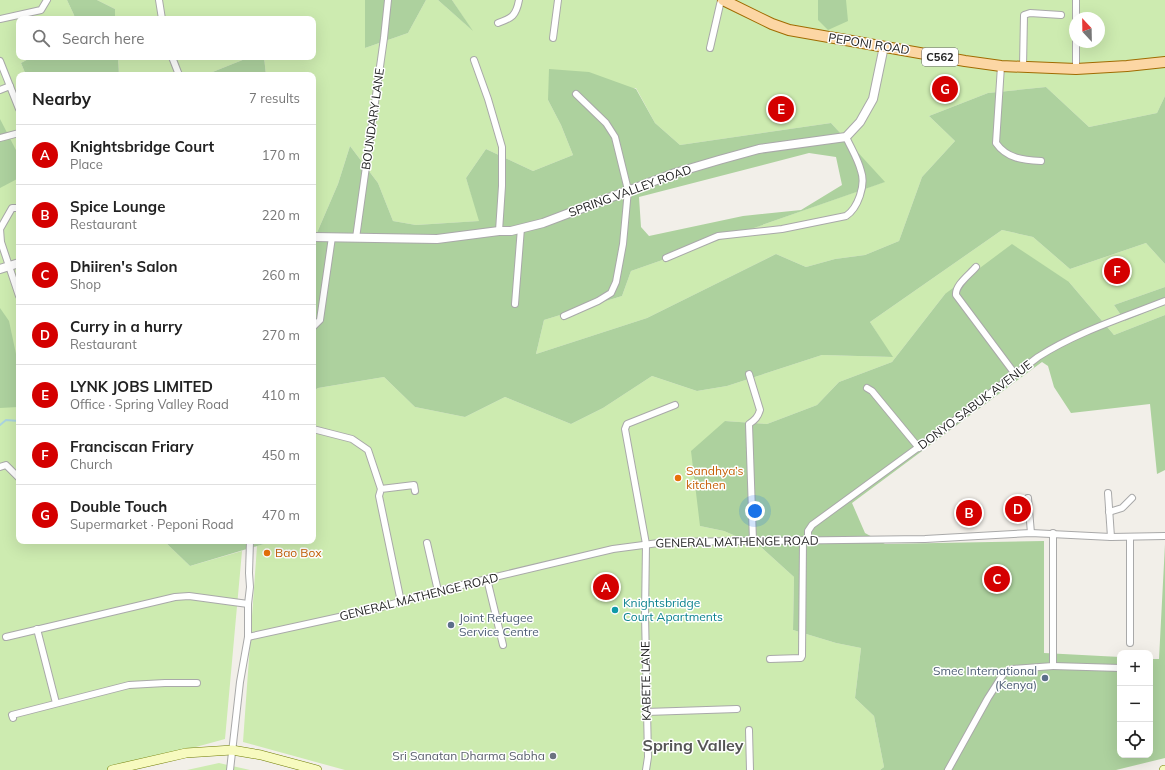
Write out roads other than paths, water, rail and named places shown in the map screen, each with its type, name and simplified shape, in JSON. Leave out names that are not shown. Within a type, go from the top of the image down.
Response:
[{"type":"main road","name":"PEPONI ROAD","points":[[722,0],[772,24],[789,30],[814,36],[884,46],[965,62],[1001,66],[1076,69],[1165,62]]},
{"type":"main road","points":[[112,770],[186,753],[232,750],[261,755],[317,770]]},
{"type":"street","points":[[0,19],[41,10],[47,0]]},
{"type":"street","points":[[159,0],[162,16]]},
{"type":"street","name":"BOUNDARY LANE","points":[[356,238],[388,0]]},
{"type":"street","points":[[498,23],[510,18],[517,11],[519,0]]},
{"type":"street","points":[[554,38],[558,0]]},
{"type":"street","points":[[710,48],[722,0]]},
{"type":"street","points":[[1076,0],[1076,12]]},
{"type":"street","points":[[1023,67],[1024,15],[1030,13],[1061,15]]},
{"type":"street","points":[[666,258],[718,236],[782,229],[846,216],[851,213],[860,193],[862,172],[846,137],[860,122],[873,99],[884,46]]},
{"type":"street","points":[[1076,48],[1076,69]]},
{"type":"street","points":[[173,60],[178,72]]},
{"type":"street","points":[[474,60],[488,99],[502,147],[502,186],[499,231]]},
{"type":"street","points":[[0,61],[16,101]]},
{"type":"street","points":[[1001,66],[996,143],[1002,150],[1013,157],[1041,161]]},
{"type":"street","points":[[0,90],[10,86]]},
{"type":"street","points":[[564,316],[598,301],[611,293],[616,282],[623,244],[628,190],[615,137],[606,123],[576,94]]},
{"type":"street","points":[[0,138],[16,134]]},
{"type":"street","name":"SPRING VALLEY ROAD","points":[[316,237],[437,239],[499,231],[512,231],[543,223],[675,173],[759,149],[846,137]]},
{"type":"street","points":[[16,208],[12,208],[0,229],[1,242],[16,287]]},
{"type":"street","points":[[515,304],[521,228]]},
{"type":"street","points":[[316,324],[320,320],[332,237]]},
{"type":"street","points":[[0,269],[16,264]]},
{"type":"street","points":[[976,267],[959,286],[956,291],[956,295],[1015,374]]},
{"type":"street","name":"DONYO SABUK AVENUE","points":[[805,540],[812,525],[919,448],[1015,374],[1054,347],[1079,335],[1165,301]]},
{"type":"street","points":[[749,374],[760,410],[756,419],[749,424],[752,541]]},
{"type":"street","points":[[867,388],[872,391],[919,448]]},
{"type":"street","name":"KABETE LANE","points":[[646,770],[648,757],[646,712],[646,544],[625,429],[627,424],[675,404]]},
{"type":"street","points":[[316,430],[352,439],[368,450],[381,489],[379,496],[380,505],[401,602]]},
{"type":"street","points":[[0,467],[6,465],[16,475]]},
{"type":"street","points":[[381,489],[414,485],[415,492]]},
{"type":"street","points":[[1108,493],[1111,537]]},
{"type":"street","points":[[1028,498],[1030,533]]},
{"type":"street","points":[[1109,512],[1122,508],[1132,498]]},
{"type":"street","name":"GENERAL MATHENGE ROAD","points":[[248,637],[372,610],[438,592],[613,549],[646,544],[666,542],[924,539],[1030,533],[1111,537],[1165,536]]},
{"type":"street","points":[[1053,533],[1053,666]]},
{"type":"street","points":[[1130,537],[1130,644]]},
{"type":"street","points":[[770,659],[801,658],[802,656],[805,540]]},
{"type":"street","points":[[427,543],[438,592]]},
{"type":"street","points":[[230,770],[240,682],[248,637],[250,544]]},
{"type":"street","points":[[487,580],[503,645]]},
{"type":"street","points":[[6,637],[175,597],[189,596],[248,604]]},
{"type":"street","points":[[37,629],[56,703]]},
{"type":"street","points":[[948,770],[988,698],[1004,673],[1013,669],[1053,666],[1117,668]]},
{"type":"street","points":[[13,718],[12,715],[129,685],[197,683]]},
{"type":"street","points":[[646,712],[737,709]]},
{"type":"street","points":[[749,730],[750,770]]},
{"type":"waterway","points":[[0,425],[6,420],[16,421]]},
{"type":"place","name":"Double Touch","points":[[945,89]]},
{"type":"place","name":"LYNK JOBS LIMITED","points":[[781,109]]},
{"type":"place","name":"Franciscan Friary","points":[[1117,271]]},
{"type":"place","name":"Sandhya’s kitchen","points":[[678,478]]},
{"type":"place","name":"Curry in a hurry","points":[[1018,509]]},
{"type":"place","name":"Spice Lounge","points":[[969,513]]},
{"type":"place","name":"Bao Box","points":[[267,553]]},
{"type":"place","name":"Dhiiren's Salon","points":[[997,579]]},
{"type":"place","name":"Knightsbridge Court","points":[[606,587]]},
{"type":"place","name":"Knightsbridge Court Apartments","points":[[615,610]]},
{"type":"place","name":"Joint Refugee Service Centre","points":[[451,625]]},
{"type":"place","name":"Smec International (Kenya)","points":[[1045,678]]},
{"type":"place","name":"Sri Sanatan Dharma Sabha","points":[[553,756]]},
{"type":"district","name":"Spring Valley","points":[[693,745]]}]
